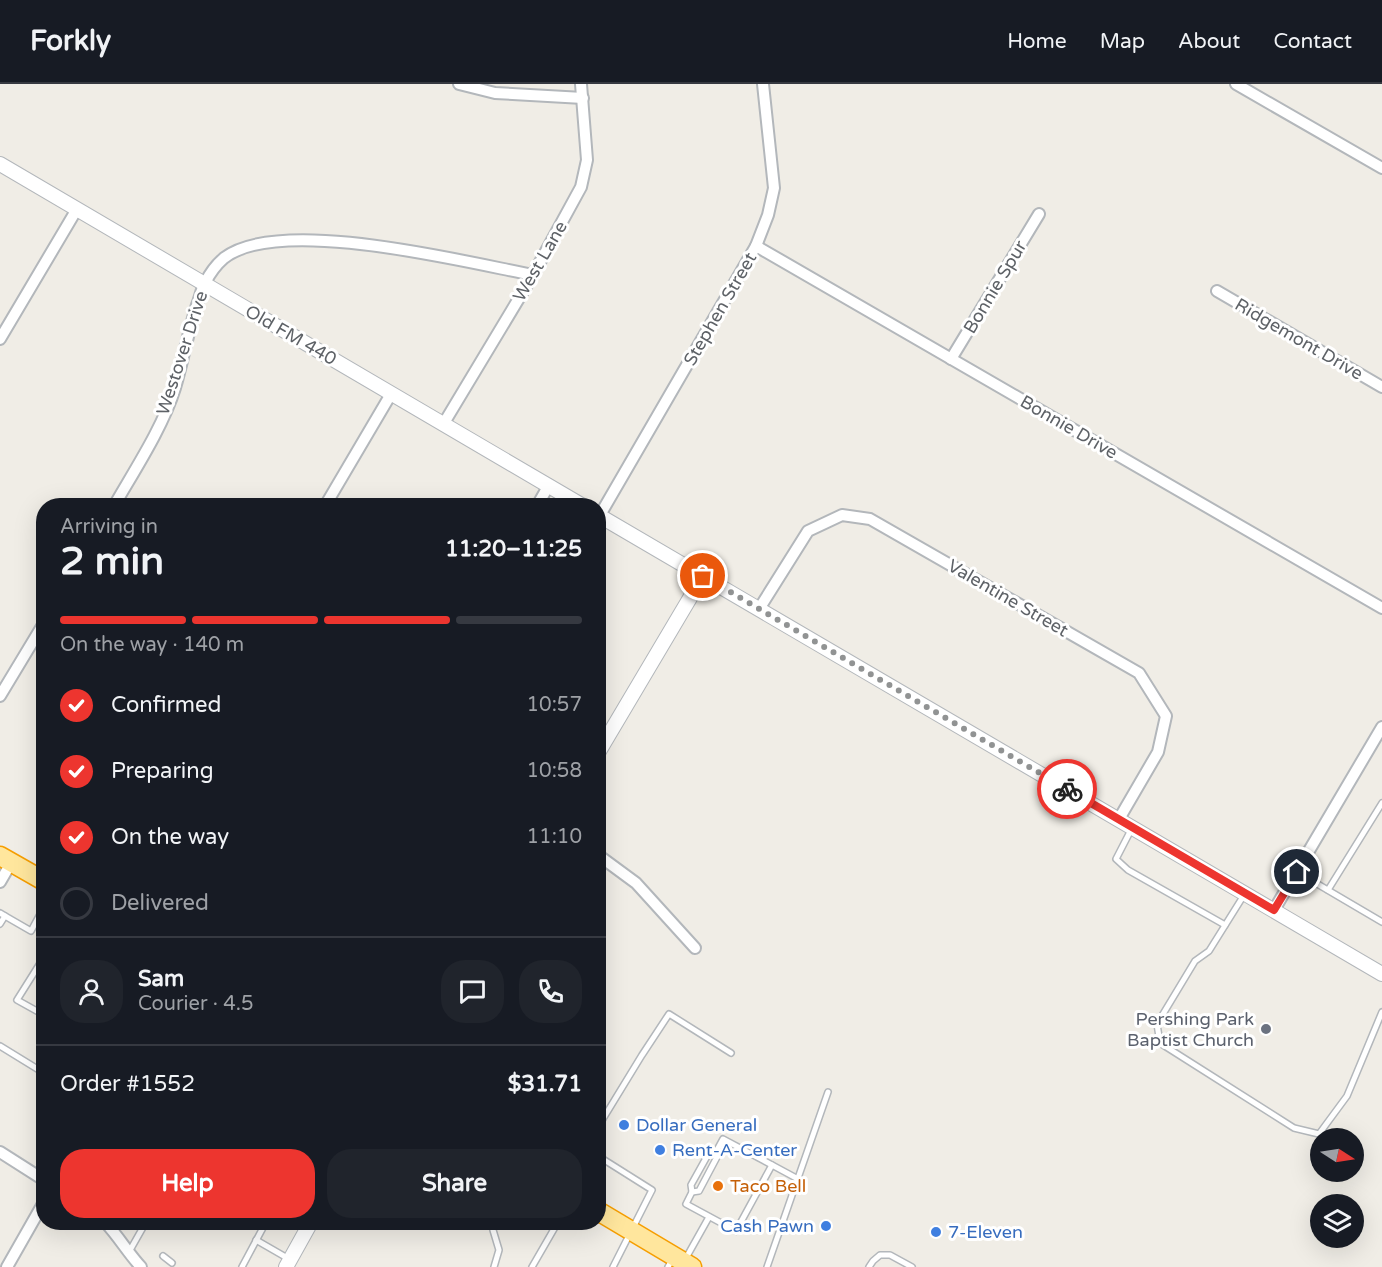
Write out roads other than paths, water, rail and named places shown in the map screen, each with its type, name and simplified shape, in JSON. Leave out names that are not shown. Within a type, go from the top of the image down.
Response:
[{"type":"highway","points":[[6,859],[36,876]]},
{"type":"highway","points":[[606,1216],[679,1263]]},
{"type":"street","points":[[459,84],[495,93],[582,98]]},
{"type":"street","name":"West Lane","points":[[444,423],[533,275],[581,187],[587,160],[581,84]]},
{"type":"street","name":"Stephen Street","points":[[606,503],[756,246],[768,214],[774,188],[763,84]]},
{"type":"street","points":[[1236,84],[1382,168]]},
{"type":"street","name":"Old FM 440","points":[[0,164],[570,498]]},
{"type":"street","points":[[0,339],[77,209]]},
{"type":"street","name":"Bonnie Spur","points":[[951,359],[1039,214]]},
{"type":"street","name":"Westover Drive","points":[[118,498],[165,414],[204,284],[225,257],[250,246],[286,240],[339,241],[381,246],[533,275]]},
{"type":"street","name":"Bonnie Drive","points":[[756,246],[1382,608]]},
{"type":"street","name":"Ridgemont Drive","points":[[1217,291],[1382,387]]},
{"type":"street","points":[[330,498],[391,394]]},
{"type":"street","points":[[542,498],[549,485]]},
{"type":"street","name":"Valentine Street","points":[[759,609],[807,531],[842,515],[870,519],[1139,673],[1166,716],[1158,752],[1119,819]]},
{"type":"street","points":[[606,519],[1382,974]]},
{"type":"street","points":[[606,740],[703,576]]},
{"type":"street","points":[[0,696],[36,636]]},
{"type":"street","points":[[1274,910],[1382,728]]},
{"type":"street","points":[[0,882],[6,859]]},
{"type":"street","points":[[606,861],[636,883],[694,948]]},
{"type":"street","points":[[0,1152],[36,1175]]},
{"type":"street","points":[[7,1267],[36,1216]]},
{"type":"street","points":[[112,1230],[128,1254],[141,1267]]},
{"type":"street","points":[[288,1263],[307,1230]]},
{"type":"lane","points":[[1328,890],[1382,803]]},
{"type":"lane","points":[[1132,827],[1116,859],[1128,870],[1225,925]]},
{"type":"lane","points":[[1297,872],[1382,922]]},
{"type":"lane","points":[[1245,893],[1209,951],[1195,961],[1157,1024],[1160,1043],[1294,1128],[1319,1134],[1347,1096],[1382,1012]]},
{"type":"lane","points":[[0,924],[2,915],[31,931],[36,922]]},
{"type":"lane","points":[[36,970],[17,1000],[36,1010]]},
{"type":"lane","points":[[606,1113],[669,1014],[731,1053]]},
{"type":"lane","points":[[0,1046],[36,1068]]},
{"type":"lane","points":[[767,1267],[828,1092]]},
{"type":"lane","points":[[692,1192],[699,1191],[723,1139],[798,1179]]},
{"type":"lane","points":[[717,1150],[710,1151],[691,1185],[692,1192],[686,1204],[736,1231],[772,1165]]},
{"type":"lane","points":[[606,1161],[652,1190],[613,1267]]},
{"type":"lane","points":[[679,1263],[709,1217]]},
{"type":"lane","points":[[128,1254],[142,1230]]},
{"type":"lane","points":[[242,1267],[262,1230]]},
{"type":"lane","points":[[493,1230],[499,1250],[494,1267]]},
{"type":"lane","points":[[532,1267],[553,1230]]},
{"type":"lane","points":[[256,1240],[288,1263]]},
{"type":"lane","points":[[869,1267],[880,1254],[890,1255],[901,1265],[912,1267]]},
{"type":"lane","points":[[163,1256],[173,1266]]},
{"type":"place","name":"Pershing Park Baptist Church","points":[[1266,1029]]},
{"type":"place","name":"Dollar General","points":[[624,1125]]},
{"type":"place","name":"Rent-A-Center","points":[[660,1150]]},
{"type":"place","name":"Taco Bell","points":[[718,1186]]},
{"type":"place","name":"Cash Pawn","points":[[826,1226]]},
{"type":"place","name":"7-Eleven","points":[[936,1232]]}]
